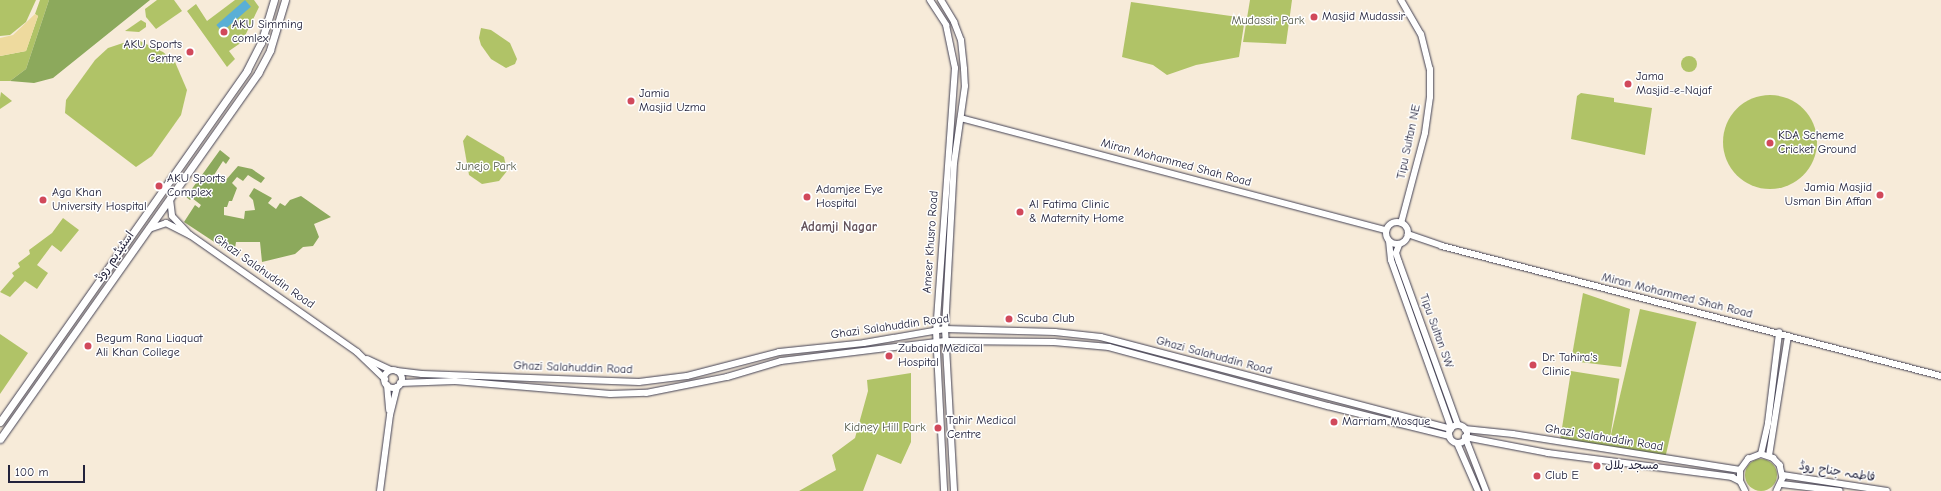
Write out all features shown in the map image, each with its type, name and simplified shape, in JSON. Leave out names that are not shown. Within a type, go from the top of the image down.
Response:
[{"type":"main road","name":"اسٹیڈیم روڈ","points":[[0,422],[247,70],[261,43],[274,0]]},
{"type":"main road","name":"اسٹیڈیم روڈ","points":[[0,439],[149,229],[263,64],[285,0]]},
{"type":"main road","name":"Ameer Khusro Road","points":[[930,0],[946,25],[951,41],[955,75],[936,331],[944,491]]},
{"type":"main road","name":"Ameer Khusro Road","points":[[941,0],[954,22],[961,40],[965,86],[954,171],[945,330],[954,491]]},
{"type":"main road","name":"Tipu Sultan NE","points":[[1401,0],[1421,34],[1430,69],[1430,90],[1425,133],[1401,223]]},
{"type":"main road","points":[[951,123],[961,118],[952,111]]},
{"type":"main road","name":"Ghazi Salahuddin Road","points":[[170,199],[172,216],[190,235]]},
{"type":"main road","name":"Ghazi Salahuddin Road","points":[[149,229],[166,223],[190,235],[364,358],[386,382],[399,385],[455,381],[610,394],[646,393],[728,377],[781,362],[945,341]]},
{"type":"main road","points":[[1389,241],[1399,245],[1408,234],[1406,227],[1401,223],[1391,224],[1386,230],[1391,260],[1450,431],[1457,443],[1478,491]]},
{"type":"main road","name":"Tipu Sultan SW","points":[[1399,245],[1396,253],[1458,425]]},
{"type":"main road","name":"Ghazi Salahuddin Road","points":[[364,358],[394,370],[422,374],[639,382],[687,376],[779,352],[864,343],[945,330]]},
{"type":"main road","points":[[380,491],[390,415],[402,376],[394,370],[387,372],[386,382],[390,415]]},
{"type":"main road","points":[[1450,431],[1458,425],[1465,429],[1466,437],[1486,491]]},
{"type":"main road","points":[[1457,443],[1466,437]]},
{"type":"street","name":"Miran Mohammed Shah Road","points":[[961,118],[1386,230]]},
{"type":"street","name":"Miran Mohammed Shah Road","points":[[1408,234],[1442,246],[1941,376]]},
{"type":"street","name":"Ghazi Salahuddin Road","points":[[945,330],[1043,332],[1101,337],[1450,431]]},
{"type":"street","points":[[1043,332],[1044,342]]},
{"type":"street","points":[[1761,454],[1768,423],[1779,333]]},
{"type":"street","points":[[1769,456],[1788,336]]},
{"type":"street","name":"Ghazi Salahuddin Road","points":[[945,341],[1044,342],[1109,347],[1282,394],[1450,431]]},
{"type":"street","name":"Ghazi Salahuddin Road","points":[[1465,429],[1513,434],[1740,470]]},
{"type":"street","name":"Ghazi Salahuddin Road","points":[[1466,437],[1548,453],[1732,477],[1740,481]]},
{"type":"street","points":[[1745,491],[1740,481],[1740,470],[1748,459],[1761,454],[1769,456],[1777,461],[1783,475],[1782,484],[1777,491]]},
{"type":"street","name":"فاطمہ جناح روڈ","points":[[1783,475],[1887,491]]},
{"type":"street","name":"فاطمہ جناح روڈ","points":[[1782,484],[1840,491]]},
{"type":"green space","points":[[0,0],[36,0],[26,22],[10,35],[0,36]]},
{"type":"green space","points":[[40,0],[49,0],[26,69],[10,81],[0,81],[0,56],[26,51],[38,16],[35,14]]},
{"type":"green space","points":[[49,0],[150,0],[53,78],[34,83],[10,81],[26,69]]},
{"type":"green space","points":[[157,0],[174,0],[182,11],[156,29],[146,17],[145,9]]},
{"type":"green space","name":"AKU Simming comlex","points":[[235,0],[254,0],[259,7],[242,42],[229,51],[235,59],[227,67],[187,11],[196,4],[207,21]]},
{"type":"green space","name":"Mudassir Park","points":[[1250,0],[1292,0],[1286,44],[1243,42]]},
{"type":"green space","points":[[1131,2],[1245,18],[1239,57],[1196,65],[1167,75],[1153,65],[1122,57]]},
{"type":"green space","points":[[141,20],[146,23],[146,27],[139,32],[125,31]]},
{"type":"green space","points":[[481,28],[491,30],[510,43],[517,59],[515,64],[506,68],[491,59],[481,45],[479,38]]},
{"type":"green space","points":[[140,41],[163,52],[175,62],[187,90],[181,115],[152,156],[136,167],[65,113],[66,100],[95,60],[108,48],[123,43]]},
{"type":"green space","points":[[1689,56],[1695,58],[1697,64],[1695,70],[1689,72],[1683,70],[1681,64],[1683,58]]},
{"type":"green space","points":[[1,92],[12,101],[0,109],[0,98]]},
{"type":"green space","points":[[1581,93],[1614,98],[1614,102],[1652,108],[1645,155],[1571,139],[1577,96]]},
{"type":"green space","name":"KDA Scheme Cricket Ground","points":[[1770,95],[1788,99],[1803,109],[1813,124],[1817,142],[1813,160],[1803,175],[1788,185],[1770,189],[1752,185],[1737,175],[1727,160],[1723,142],[1727,124],[1737,109],[1752,99]]},
{"type":"green space","name":"Junejo Park","points":[[467,135],[504,157],[507,171],[499,181],[482,184],[469,175],[463,141]]},
{"type":"green space","points":[[220,150],[230,158],[226,164],[223,161],[214,175],[225,181],[238,166],[252,169],[265,178],[261,183],[248,175],[243,181],[237,177],[232,183],[237,188],[232,201],[229,201],[227,207],[224,207],[224,215],[244,219],[245,211],[255,210],[253,200],[249,196],[254,188],[272,198],[268,203],[276,209],[280,203],[285,206],[290,200],[301,196],[331,217],[314,224],[319,237],[313,246],[303,247],[295,254],[262,262],[260,242],[236,242],[234,255],[184,222],[195,205],[199,208],[201,205],[192,198],[190,200],[186,197]]},
{"type":"green space","points":[[63,218],[79,230],[61,252],[52,245],[37,265],[48,273],[37,289],[25,281],[10,297],[0,292],[14,276],[12,273],[20,267],[18,263],[30,254],[29,250],[52,233]]},
{"type":"green space","points":[[1583,293],[1630,309],[1621,367],[1571,361]]},
{"type":"green space","points":[[1640,309],[1697,322],[1664,461],[1608,448]]},
{"type":"green space","points":[[0,334],[28,353],[0,394]]},
{"type":"green space","points":[[1571,371],[1619,379],[1609,447],[1560,439]]},
{"type":"green space","name":"Kidney Hill Park","points":[[911,373],[911,442],[901,464],[877,454],[863,491],[799,491],[836,470],[832,455],[855,438],[868,391],[867,380]]},
{"type":"green space","points":[[1761,459],[1770,462],[1774,466],[1777,475],[1774,484],[1770,488],[1761,491],[1752,488],[1748,484],[1745,475],[1748,466],[1752,462]]},
{"type":"sand","points":[[35,14],[38,16],[26,51],[0,56],[0,38],[13,35]]},
{"type":"water","points":[[245,0],[251,7],[222,32],[216,25]]},
{"type":"place","name":"Masjid Mudassir","points":[[1314,17]]},
{"type":"place","name":"AKU Simming comlex","points":[[224,32]]},
{"type":"place","name":"AKU Sports Centre","points":[[190,52]]},
{"type":"place","name":"Jama Masjid-e-Najaf","points":[[1628,84]]},
{"type":"place","name":"Jamia Masjid Uzma","points":[[631,101]]},
{"type":"place","name":"KDA Scheme Cricket Ground","points":[[1770,143]]},
{"type":"place","name":"AKU Sports Complex","points":[[159,186]]},
{"type":"place","name":"Jamia Masjid Usman Bin Affan","points":[[1880,195]]},
{"type":"place","name":"Adamjee Eye Hospital","points":[[807,197]]},
{"type":"place","name":"Aga Khan University Hospital","points":[[43,200]]},
{"type":"place","name":"Al Fatima Clinic & Maternity Home","points":[[1020,212]]},
{"type":"place","name":"Scuba Club","points":[[1009,319]]},
{"type":"place","name":"Begum Rana Liaquat Ali Khan College","points":[[88,346]]},
{"type":"place","name":"Zubaida Medical Hospital","points":[[889,356]]},
{"type":"place","name":"Dr. Tahira's Clinic","points":[[1533,365]]},
{"type":"place","name":"Marriam Mosque","points":[[1334,422]]},
{"type":"place","name":"Tahir Medical Centre","points":[[938,428]]},
{"type":"place","name":"مسجد بلال","points":[[1597,466]]},
{"type":"place","name":"Club E","points":[[1537,476]]},
{"type":"district","name":"Adamji Nagar","points":[[839,227]]}]
